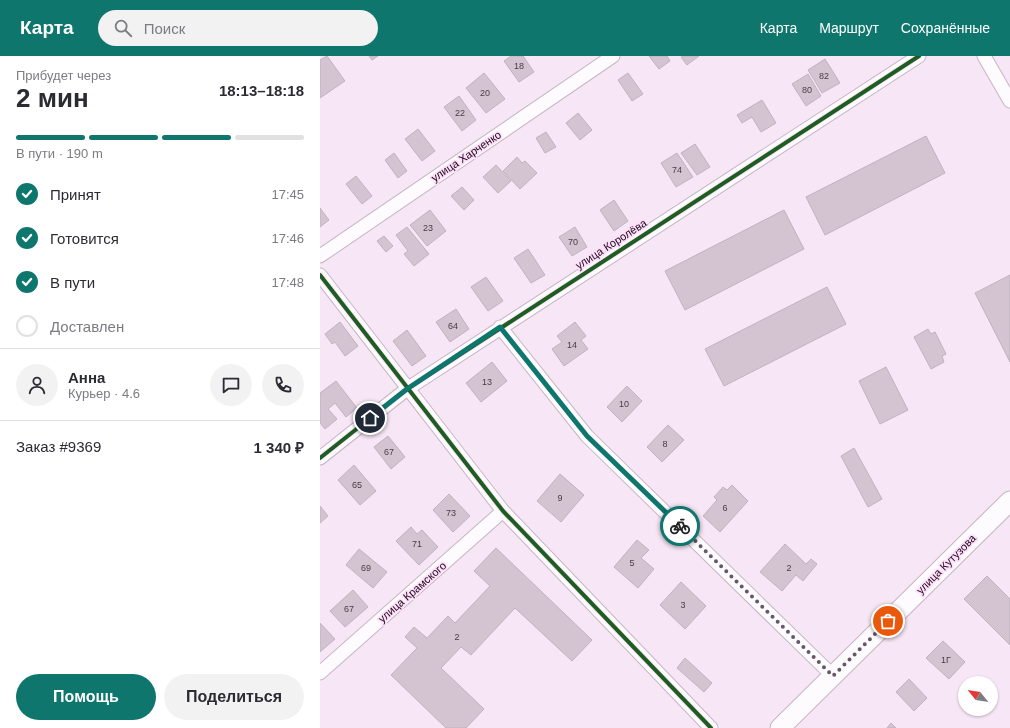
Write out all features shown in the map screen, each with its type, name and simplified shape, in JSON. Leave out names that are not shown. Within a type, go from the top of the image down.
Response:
[{"type":"main road","name":"улица Кутузова","points":[[780,728],[1010,501]]},
{"type":"street","name":"улица Харченко","points":[[320,256],[613,56]]},
{"type":"street","name":"улица Королёва","points":[[320,458],[407,389],[500,327],[919,56]]},
{"type":"street","points":[[984,56],[1010,101]]},
{"type":"street","points":[[320,275],[503,511],[711,728]]},
{"type":"street","points":[[500,327],[587,436],[833,676]]},
{"type":"street","name":"улица Крамского","points":[[320,673],[503,511]]},
{"type":"building","points":[[327,56],[345,81],[320,98],[320,60]]},
{"type":"building","points":[[369,56],[378,56],[372,60]]},
{"type":"building","points":[[511,56],[523,56],[534,72],[519,82],[504,61]]},
{"type":"building","points":[[649,56],[667,56],[670,61],[659,69]]},
{"type":"building","points":[[699,56],[687,65],[681,57]]},
{"type":"building","points":[[825,59],[840,83],[822,93],[808,70]]},
{"type":"building","points":[[484,73],[505,99],[486,113],[466,88]]},
{"type":"building","points":[[628,73],[643,94],[632,101],[618,80]]},
{"type":"building","points":[[808,74],[821,96],[806,106],[792,84]]},
{"type":"building","points":[[459,96],[476,120],[462,131],[444,107]]},
{"type":"building","points":[[762,100],[776,123],[761,132],[752,117],[742,123],[737,115]]},
{"type":"building","points":[[578,113],[592,130],[580,140],[566,123]]},
{"type":"building","points":[[418,129],[435,151],[422,161],[405,139]]},
{"type":"building","points":[[546,132],[556,147],[545,153],[536,138]]},
{"type":"building","points":[[926,136],[945,173],[825,235],[806,197]]},
{"type":"building","points":[[695,144],[710,167],[697,175],[681,153]]},
{"type":"building","points":[[394,153],[407,171],[398,178],[385,160]]},
{"type":"building","points":[[677,153],[693,177],[676,187],[661,163]]},
{"type":"building","points":[[517,157],[522,163],[525,161],[537,173],[520,189],[503,171]]},
{"type":"building","points":[[496,165],[511,181],[498,193],[483,177]]},
{"type":"building","points":[[356,176],[372,196],[362,204],[346,184]]},
{"type":"building","points":[[462,187],[474,200],[464,210],[451,196]]},
{"type":"building","points":[[614,200],[628,221],[614,231],[600,210]]},
{"type":"building","points":[[320,208],[329,220],[320,227]]},
{"type":"building","points":[[430,210],[446,231],[427,246],[410,225]]},
{"type":"building","points":[[784,210],[804,249],[685,310],[665,271]]},
{"type":"building","points":[[407,227],[429,254],[414,266],[404,254],[408,251],[396,235]]},
{"type":"building","points":[[575,227],[587,247],[572,256],[559,237]]},
{"type":"building","points":[[384,236],[393,246],[386,252],[377,241]]},
{"type":"building","points":[[528,249],[545,275],[531,283],[514,258]]},
{"type":"building","points":[[1010,275],[1010,362],[975,293]]},
{"type":"building","points":[[486,277],[503,301],[488,311],[471,287]]},
{"type":"building","points":[[827,287],[846,324],[724,386],[705,349]]},
{"type":"building","points":[[456,309],[469,329],[450,342],[436,322]]},
{"type":"building","points":[[340,322],[358,346],[345,356],[335,342],[332,344],[325,334]]},
{"type":"building","points":[[575,322],[586,336],[581,340],[588,349],[564,366],[552,349],[562,342],[557,336]]},
{"type":"building","points":[[928,329],[931,334],[935,332],[946,354],[942,356],[944,362],[931,369],[914,337]]},
{"type":"building","points":[[407,330],[426,356],[412,366],[393,341]]},
{"type":"building","points":[[492,362],[507,381],[481,402],[466,383]]},
{"type":"building","points":[[886,367],[908,410],[880,424],[859,381]]},
{"type":"building","points":[[336,381],[357,408],[346,417],[335,403],[328,409],[337,419],[325,429],[320,423],[320,393]]},
{"type":"building","points":[[627,386],[642,401],[622,422],[607,407]]},
{"type":"building","points":[[668,425],[684,440],[662,462],[647,447]]},
{"type":"building","points":[[388,436],[405,457],[391,469],[374,447]]},
{"type":"building","points":[[854,448],[882,499],[868,507],[841,456]]},
{"type":"building","points":[[354,465],[376,491],[360,505],[338,480]]},
{"type":"building","points":[[560,474],[584,495],[561,522],[537,501]]},
{"type":"building","points":[[732,485],[748,501],[720,532],[703,516],[717,500],[714,497],[723,487],[727,490]]},
{"type":"building","points":[[449,494],[470,516],[453,532],[433,510]]},
{"type":"building","points":[[320,506],[328,516],[320,523]]},
{"type":"building","points":[[411,527],[417,534],[422,530],[438,547],[419,565],[396,541]]},
{"type":"building","points":[[637,540],[649,550],[641,558],[654,569],[638,588],[614,567]]},
{"type":"building","points":[[785,544],[806,564],[811,559],[817,564],[803,581],[796,575],[782,591],[760,572]]},
{"type":"building","points":[[496,548],[592,640],[572,661],[515,608],[471,655],[461,647],[441,668],[484,709],[466,728],[446,728],[391,675],[417,648],[405,637],[414,627],[427,638],[448,616],[455,623],[490,586],[474,571]]},
{"type":"building","points":[[359,549],[387,572],[373,588],[346,565]]},
{"type":"building","points":[[987,576],[1010,599],[1010,645],[964,599]]},
{"type":"building","points":[[681,582],[706,606],[685,629],[660,605]]},
{"type":"building","points":[[353,590],[368,607],[345,627],[330,611]]},
{"type":"building","points":[[320,623],[335,639],[320,652]]},
{"type":"building","points":[[943,641],[965,662],[949,679],[926,658]]},
{"type":"building","points":[[685,658],[712,683],[704,692],[677,668]]},
{"type":"building","points":[[909,679],[927,698],[914,711],[896,692]]},
{"type":"building","points":[[891,723],[896,728],[887,728]]},
{"type":"cycle path","points":[[320,458],[407,389],[919,56]]},
{"type":"cycle path","points":[[320,275],[503,511],[711,728]]},
{"type":"way so far","points":[[680,526],[833,676],[888,621]]},
{"type":"route","points":[[370,418],[407,389],[500,327],[587,436],[680,526]]}]
